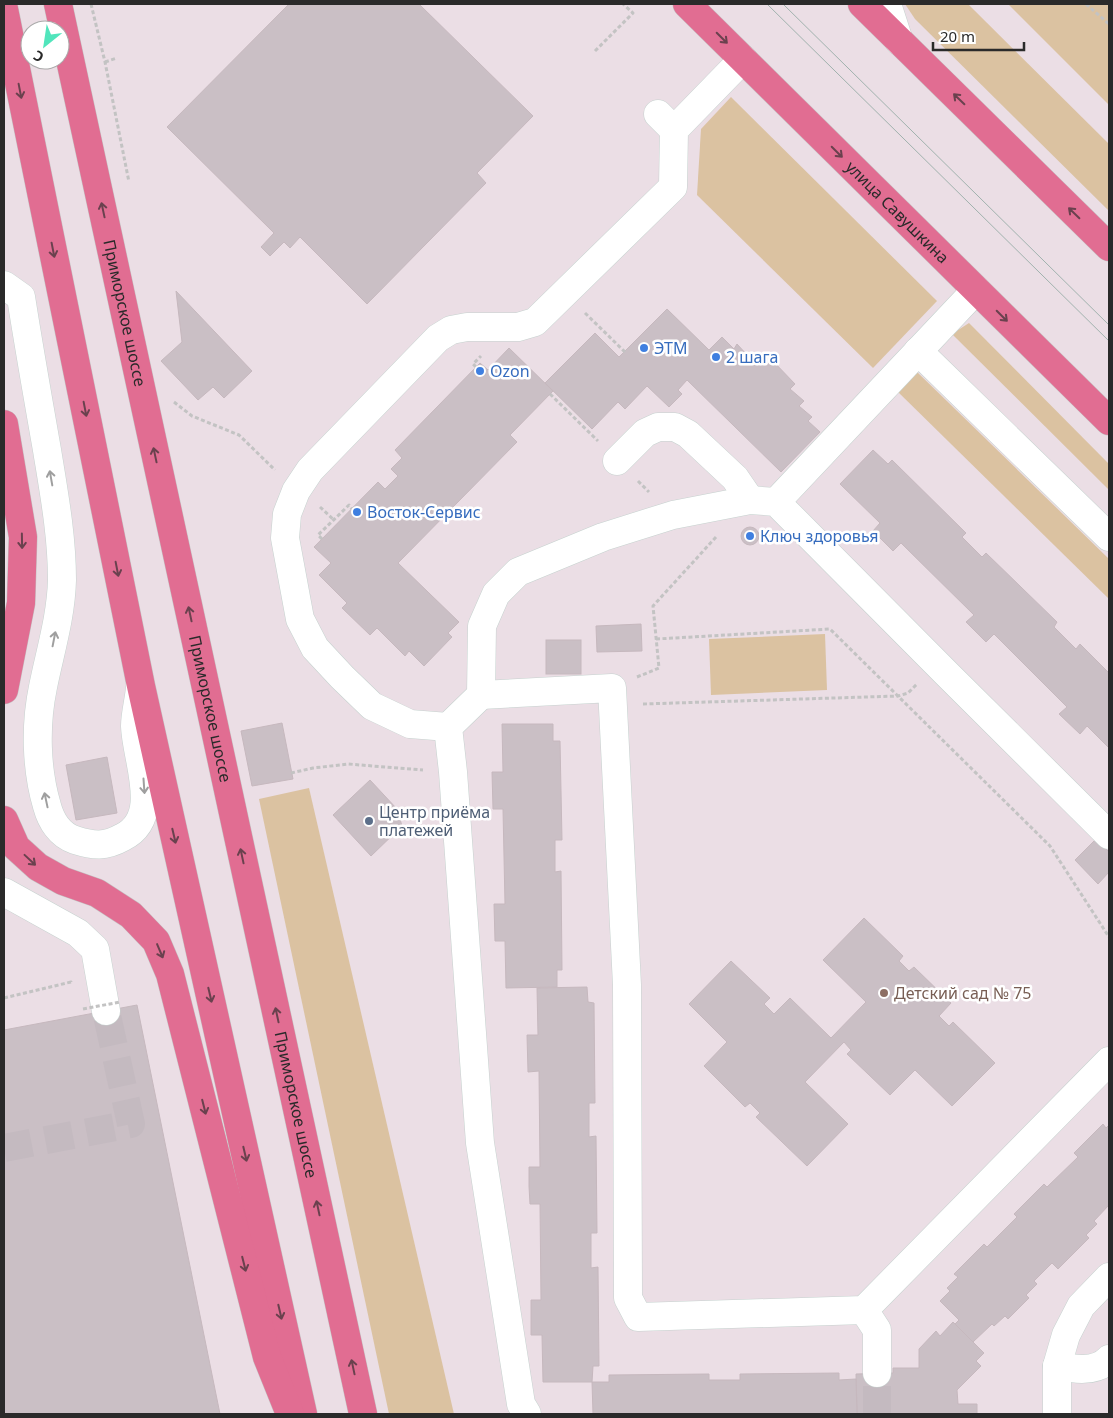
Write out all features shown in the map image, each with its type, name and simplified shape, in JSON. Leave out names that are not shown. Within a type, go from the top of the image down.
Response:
[{"type":"main road","name":"Приморское шоссе","points":[[58,4],[363,1414]]},
{"type":"main road","name":"улица Савушкина","points":[[687,4],[1109,421]]},
{"type":"main road","points":[[862,4],[1109,247]]},
{"type":"main road","points":[[4,9],[141,686],[303,1414]]},
{"type":"main road","points":[[4,424],[23,537],[21,603],[4,690]]},
{"type":"main road","points":[[4,820],[16,847],[38,867],[63,881],[97,893],[131,915],[156,941],[170,974],[267,1357],[290,1414]]},
{"type":"street","points":[[887,4],[900,41]]},
{"type":"street","points":[[743,59],[666,122],[673,187],[535,322],[518,328],[466,326],[451,330],[438,338],[310,470],[296,491],[287,514],[285,538],[300,620],[315,648],[372,706],[410,724],[448,727],[481,695],[612,697],[628,986],[628,1298],[638,1317],[864,1310],[1109,1061]]},
{"type":"street","points":[[4,284],[21,297],[61,533],[62,582],[55,636],[42,689],[37,743],[46,806],[54,825],[70,838],[92,846],[112,843],[129,834],[140,822],[144,805],[144,788],[135,726],[141,686]]},
{"type":"street","points":[[481,695],[482,626],[496,594],[518,572],[603,537],[673,515],[763,501],[918,352],[976,290]]},
{"type":"street","points":[[918,352],[1109,537]]},
{"type":"street","points":[[618,461],[645,433],[658,427],[675,427],[688,434],[735,478],[763,501],[948,675],[1109,835]]},
{"type":"street","points":[[448,727],[453,772],[480,1143],[521,1404],[527,1414]]},
{"type":"street","points":[[4,892],[78,933],[95,949],[103,1007]]},
{"type":"street","points":[[1057,1414],[1056,1366],[1066,1335],[1081,1306],[1109,1278]]},
{"type":"street","points":[[864,1310],[877,1330],[877,1373]]},
{"type":"street","points":[[1056,1366],[1080,1370],[1106,1363],[1109,1359]]},
{"type":"path","points":[[92,4],[105,62],[117,58]]},
{"type":"path","points":[[594,51],[633,13],[624,4]]},
{"type":"path","points":[[1086,4],[1109,24]]},
{"type":"path","points":[[565,293],[625,352]]},
{"type":"path","points":[[239,435],[296,491]]},
{"type":"path","points":[[322,539],[318,535],[349,505],[352,508]]},
{"type":"path","points":[[612,697],[659,668],[653,606],[718,535]]},
{"type":"path","points":[[656,639],[830,629],[1050,846],[1109,937]]},
{"type":"path","points":[[612,697],[898,696],[908,693]]},
{"type":"path","points":[[291,773],[348,764],[453,772]]},
{"type":"path","points":[[4,998],[70,982]]},
{"type":"shaded area","points":[[905,4],[968,4],[1109,144],[1109,211],[915,19]]},
{"type":"shaded area","points":[[1008,4],[1109,4],[1109,105]]},
{"type":"shaded area","points":[[731,97],[937,301],[873,368],[697,195],[701,129]]},
{"type":"shaded area","points":[[969,323],[1109,464],[1109,490],[952,334]]},
{"type":"shaded area","points":[[916,371],[1109,559],[1109,599],[896,390]]},
{"type":"shaded area","points":[[825,634],[827,690],[711,695],[709,639]]},
{"type":"shaded area","points":[[309,788],[454,1414],[389,1414],[259,799]]},
{"type":"building","points":[[289,4],[419,4],[533,116],[477,173],[486,183],[367,304],[300,237],[290,248],[284,242],[270,256],[261,247],[274,233],[167,127]]},
{"type":"building","points":[[176,291],[252,371],[224,398],[213,387],[198,400],[161,361],[182,342]]},
{"type":"building","points":[[667,309],[709,350],[722,337],[734,349],[737,344],[749,357],[753,352],[767,365],[772,360],[795,384],[790,389],[804,401],[799,406],[812,417],[808,421],[820,432],[781,472],[687,380],[678,390],[682,394],[669,407],[647,386],[625,409],[618,402],[592,429],[545,383],[595,333],[619,357]]},
{"type":"building","points":[[509,348],[553,391],[510,435],[517,442],[398,563],[459,622],[448,633],[452,637],[424,666],[409,651],[405,656],[377,628],[370,635],[342,608],[347,603],[319,575],[331,563],[314,547],[378,482],[385,489],[398,476],[391,469],[402,458],[395,450],[480,363],[488,370]]},
{"type":"building","points":[[873,450],[888,464],[892,460],[966,533],[962,537],[982,557],[986,553],[1057,622],[1054,627],[1076,649],[1080,644],[1109,673],[1109,748],[1087,726],[1080,734],[1059,714],[1067,707],[994,634],[986,642],[966,622],[974,615],[901,543],[893,551],[873,531],[880,523],[840,484]]},
{"type":"building","name":"Ключ здоровья","points":[[746,527],[754,527],[759,532],[757,543],[746,545],[741,540],[741,532]]},
{"type":"building","points":[[641,624],[642,651],[597,652],[596,626]]},
{"type":"building","points":[[546,640],[581,640],[581,674],[546,674]]},
{"type":"building","points":[[282,723],[293,779],[252,786],[241,731]]},
{"type":"building","points":[[502,724],[553,724],[553,741],[560,741],[562,840],[555,840],[555,872],[561,871],[562,970],[557,970],[557,987],[506,988],[505,941],[495,941],[494,904],[505,904],[503,809],[493,809],[492,772],[503,772]]},
{"type":"building","points":[[107,757],[117,813],[76,820],[66,765]]},
{"type":"building","name":"Центр приёма платежей","points":[[370,780],[397,809],[402,826],[371,856],[333,815]]},
{"type":"building","points":[[1096,839],[1109,852],[1109,872],[1098,884],[1075,860]]},
{"type":"building","points":[[864,918],[903,956],[899,961],[909,971],[914,967],[951,1003],[939,1016],[949,1026],[953,1022],[995,1063],[952,1106],[915,1070],[890,1095],[847,1054],[851,1050],[844,1042],[805,1082],[848,1124],[807,1166],[756,1117],[760,1113],[750,1103],[745,1107],[704,1066],[727,1042],[689,1004],[731,961],[770,998],[764,1004],[774,1014],[790,998],[831,1038],[866,1002],[823,960]]},
{"type":"building","points":[[587,987],[588,1002],[594,1003],[595,1103],[589,1103],[589,1137],[596,1136],[597,1233],[591,1233],[591,1268],[598,1267],[599,1366],[593,1366],[592,1382],[543,1382],[542,1335],[531,1335],[531,1300],[541,1300],[540,1204],[530,1204],[529,1186],[529,1167],[540,1167],[539,1071],[528,1072],[527,1035],[538,1035],[537,988]]},
{"type":"building","points":[[137,1005],[220,1414],[4,1414],[4,1030]]},
{"type":"building","points":[[1103,1124],[1106,1128],[1109,1125],[1109,1205],[1094,1221],[1097,1224],[1086,1235],[1089,1238],[1058,1269],[1052,1263],[1034,1281],[1037,1284],[1026,1295],[1029,1298],[1008,1319],[1005,1316],[994,1326],[992,1324],[973,1342],[955,1324],[959,1320],[940,1301],[950,1291],[947,1288],[958,1277],[954,1274],[984,1244],[987,1247],[1017,1217],[1014,1214],[1044,1184],[1047,1187],[1078,1157],[1074,1153]]},
{"type":"building","points":[[953,1322],[984,1353],[976,1361],[981,1366],[957,1390],[958,1404],[977,1404],[977,1414],[857,1414],[856,1374],[893,1373],[893,1368],[919,1368],[919,1349],[936,1331],[940,1336]]},
{"type":"building","points":[[839,1373],[839,1380],[856,1379],[857,1414],[593,1414],[592,1382],[609,1382],[609,1375],[709,1374],[709,1380],[740,1380],[740,1374]]},
{"type":"tunnel","points":[[4,1148],[131,1124],[106,1011]]},
{"type":"tunnel","points":[[877,1373],[877,1414]]},
{"type":"tram line","points":[[767,4],[1109,341]]},
{"type":"tram line","points":[[783,4],[1109,325]]},
{"type":"place","name":"ЭТМ","points":[[644,348]]},
{"type":"place","name":"2 шага","points":[[716,357]]},
{"type":"place","name":"Ozon","points":[[480,371]]},
{"type":"place","name":"Восток-Сервис","points":[[357,512]]},
{"type":"place","name":"Ключ здоровья","points":[[750,536]]},
{"type":"place","name":"Центр приёма платежей","points":[[369,821]]},
{"type":"place","name":"Детский сад № 75","points":[[884,993]]}]
